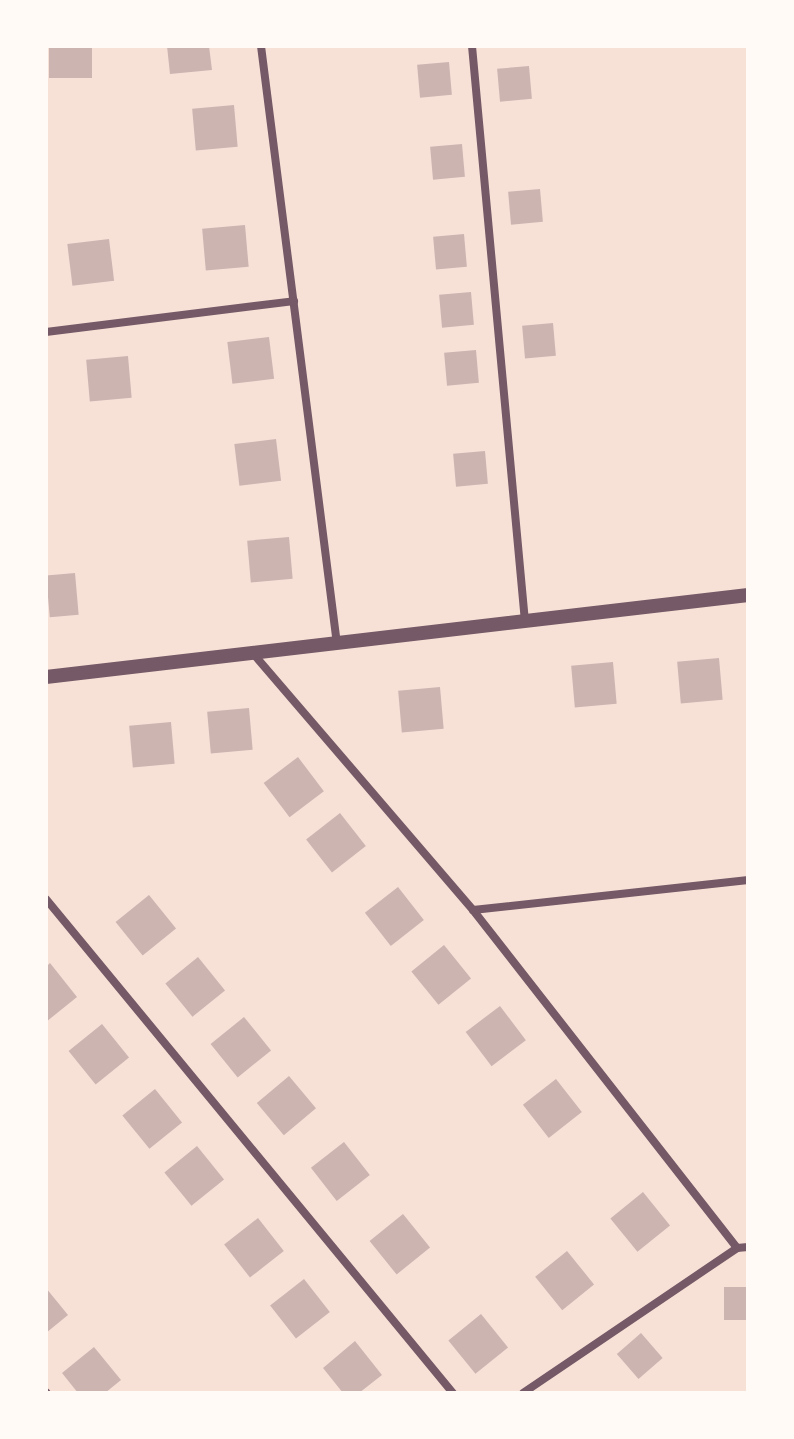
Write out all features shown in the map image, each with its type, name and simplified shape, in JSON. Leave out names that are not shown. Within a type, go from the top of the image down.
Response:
[{"type":"street","points":[[261,46],[337,645]]},
{"type":"street","points":[[472,46],[525,622]]},
{"type":"street","points":[[46,332],[294,301]]},
{"type":"street","points":[[46,677],[748,595]]},
{"type":"street","points":[[250,651],[473,910],[737,1248]]},
{"type":"street","points":[[473,910],[748,880]]},
{"type":"street","points":[[46,899],[453,1393]]},
{"type":"street","points":[[523,1393],[737,1248],[748,1247]]},
{"type":"building","points":[[49,46],[92,46],[92,78],[49,78]]},
{"type":"building","points":[[167,46],[209,46],[212,70],[170,74]]},
{"type":"building","points":[[449,62],[452,95],[420,98],[417,65]]},
{"type":"building","points":[[529,66],[532,99],[500,102],[497,69]]},
{"type":"building","points":[[234,105],[238,147],[196,151],[192,109]]},
{"type":"building","points":[[462,144],[465,177],[433,180],[430,147]]},
{"type":"building","points":[[540,189],[543,222],[511,225],[508,192]]},
{"type":"building","points":[[245,225],[249,267],[206,271],[202,229]]},
{"type":"building","points":[[464,234],[467,267],[436,270],[433,237]]},
{"type":"building","points":[[109,239],[114,281],[72,286],[67,244]]},
{"type":"building","points":[[471,292],[474,325],[442,328],[439,295]]},
{"type":"building","points":[[553,323],[556,356],[525,359],[522,326]]},
{"type":"building","points":[[269,337],[274,379],[232,384],[227,342]]},
{"type":"building","points":[[476,350],[479,383],[447,386],[444,353]]},
{"type":"building","points":[[128,356],[132,398],[90,402],[86,360]]},
{"type":"building","points":[[276,439],[281,481],[239,486],[234,444]]},
{"type":"building","points":[[485,451],[488,484],[456,487],[453,454]]},
{"type":"building","points":[[289,537],[293,579],[251,583],[247,541]]},
{"type":"building","points":[[75,573],[79,615],[50,617],[46,576]]},
{"type":"building","points":[[719,658],[723,700],[681,704],[677,662]]},
{"type":"building","points":[[613,662],[617,704],[575,708],[571,666]]},
{"type":"building","points":[[440,687],[444,729],[402,733],[398,691]]},
{"type":"building","points":[[249,708],[253,750],[211,754],[207,712]]},
{"type":"building","points":[[171,722],[175,764],[133,768],[129,726]]},
{"type":"building","points":[[298,757],[324,791],[290,817],[264,783]]},
{"type":"building","points":[[340,813],[366,846],[332,873],[306,839]]},
{"type":"building","points":[[398,887],[424,920],[391,946],[365,913]]},
{"type":"building","points":[[149,895],[176,928],[143,955],[116,922]]},
{"type":"building","points":[[444,945],[471,978],[438,1005],[411,971]]},
{"type":"building","points":[[198,957],[225,990],[192,1017],[165,983]]},
{"type":"building","points":[[50,963],[77,997],[46,1022],[46,967]]},
{"type":"building","points":[[500,1006],[526,1040],[492,1066],[466,1032]]},
{"type":"building","points":[[244,1017],[271,1050],[238,1077],[211,1044]]},
{"type":"building","points":[[102,1024],[129,1057],[96,1084],[69,1051]]},
{"type":"building","points":[[289,1076],[316,1108],[284,1135],[257,1103]]},
{"type":"building","points":[[556,1079],[582,1112],[549,1138],[523,1105]]},
{"type":"building","points":[[155,1089],[182,1122],[149,1149],[122,1115]]},
{"type":"building","points":[[344,1142],[370,1175],[337,1201],[311,1168]]},
{"type":"building","points":[[197,1146],[224,1179],[191,1206],[164,1172]]},
{"type":"building","points":[[643,1192],[670,1225],[637,1252],[610,1218]]},
{"type":"building","points":[[403,1214],[430,1247],[397,1274],[370,1241]]},
{"type":"building","points":[[258,1218],[284,1251],[250,1278],[224,1244]]},
{"type":"building","points":[[567,1251],[594,1284],[562,1310],[535,1277]]},
{"type":"building","points":[[304,1279],[330,1312],[296,1339],[270,1305]]},
{"type":"building","points":[[724,1287],[748,1287],[748,1320],[724,1320]]},
{"type":"building","points":[[46,1288],[68,1315],[46,1333]]},
{"type":"building","points":[[481,1314],[508,1347],[475,1374],[448,1340]]},
{"type":"building","points":[[641,1333],[663,1358],[638,1379],[617,1354]]},
{"type":"building","points":[[355,1341],[382,1375],[359,1393],[343,1393],[323,1368]]},
{"type":"building","points":[[94,1347],[121,1380],[105,1393],[78,1393],[62,1373]]}]
